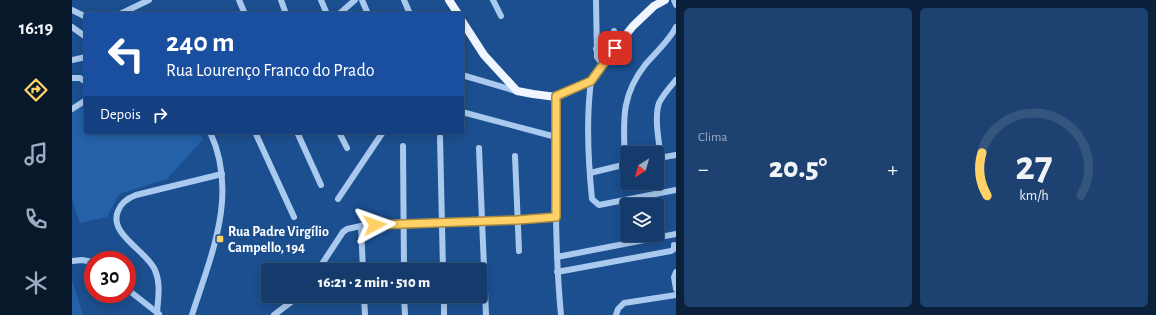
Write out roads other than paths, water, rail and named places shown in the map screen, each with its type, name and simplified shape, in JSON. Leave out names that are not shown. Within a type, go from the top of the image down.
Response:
[{"type":"main road","points":[[449,0],[457,12]]},
{"type":"main road","points":[[464,31],[517,91],[556,96],[591,81],[602,64],[644,14],[665,0]]},
{"type":"street","points":[[124,12],[147,0]]},
{"type":"street","points":[[239,0],[245,12]]},
{"type":"street","points":[[281,0],[285,12]]},
{"type":"street","points":[[321,0],[326,12]]},
{"type":"street","points":[[341,12],[355,0]]},
{"type":"street","points":[[362,0],[367,12]]},
{"type":"street","points":[[404,0],[409,12]]},
{"type":"street","points":[[493,0],[501,16]]},
{"type":"street","points":[[596,0],[596,50],[597,57],[602,64]]},
{"type":"street","points":[[674,0],[676,5]]},
{"type":"street","points":[[72,10],[84,16]]},
{"type":"street","points":[[72,27],[84,36]]},
{"type":"street","points":[[625,146],[624,119],[629,92],[641,71],[676,27]]},
{"type":"street","points":[[596,50],[604,48],[613,36],[614,31]]},
{"type":"street","points":[[72,60],[84,57]]},
{"type":"street","points":[[464,76],[517,91]]},
{"type":"street","points":[[72,78],[80,78],[84,81]]},
{"type":"street","points":[[659,146],[659,106],[668,90],[676,80]]},
{"type":"street","points":[[591,81],[588,114],[590,173],[592,199],[594,202],[599,205],[676,190]]},
{"type":"street","points":[[556,96],[557,272],[561,315]]},
{"type":"street","points":[[72,110],[84,101]]},
{"type":"street","points":[[464,113],[556,137]]},
{"type":"street","points":[[192,315],[220,223],[222,209],[224,186],[219,158],[211,134]]},
{"type":"street","points":[[256,134],[294,217]]},
{"type":"street","points":[[298,134],[321,185]]},
{"type":"street","points":[[340,134],[347,148]]},
{"type":"street","points":[[338,199],[382,134]]},
{"type":"street","points":[[440,137],[443,263]]},
{"type":"street","points":[[403,146],[402,223],[404,263]]},
{"type":"street","points":[[479,148],[486,315]]},
{"type":"street","points":[[664,157],[676,154]]},
{"type":"street","points":[[515,156],[519,251]]},
{"type":"street","points":[[590,173],[620,166]]},
{"type":"street","points":[[158,314],[160,287],[155,268],[117,227],[116,222],[118,210],[126,200],[136,195],[222,174]]},
{"type":"street","points":[[323,263],[342,234],[347,230],[361,226],[556,217]]},
{"type":"street","points":[[361,226],[363,263]]},
{"type":"street","points":[[557,257],[676,234]]},
{"type":"street","points":[[557,272],[671,251],[674,249],[674,245]]},
{"type":"street","points":[[72,261],[84,260]]},
{"type":"street","points":[[675,274],[676,290]]},
{"type":"street","points":[[616,315],[618,309],[624,303],[676,295]]},
{"type":"street","points":[[136,296],[158,314]]},
{"type":"street","points":[[274,315],[290,303]]},
{"type":"street","points":[[364,303],[365,315]]},
{"type":"street","points":[[404,303],[405,315]]},
{"type":"street","points":[[444,303],[444,315]]},
{"type":"place","name":"Rua Padre Virgílio Campello, 194","points":[[220,239]]}]
